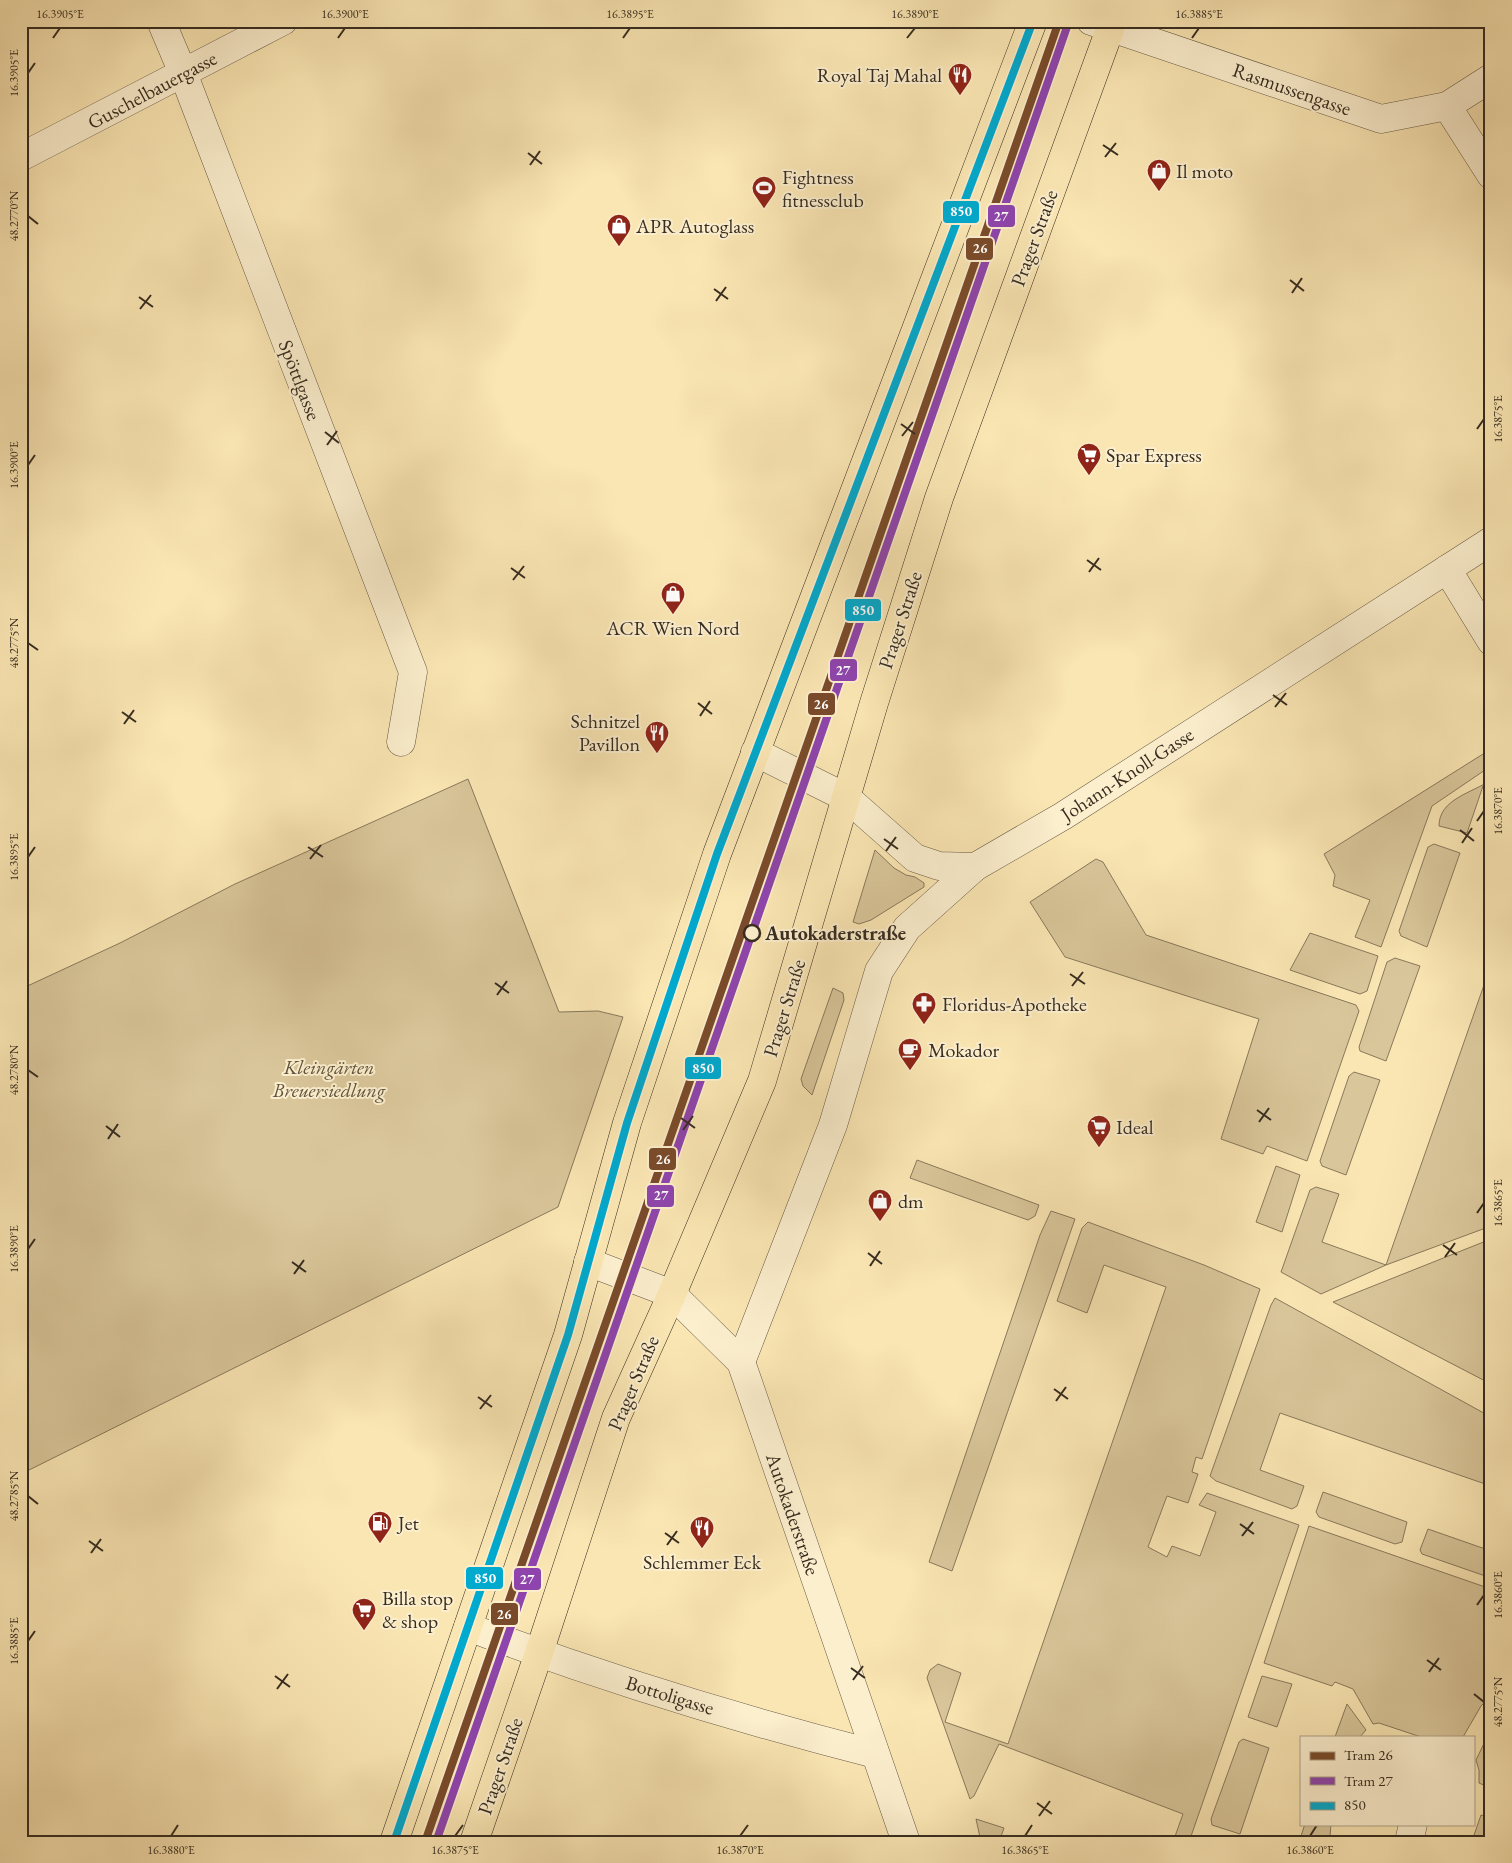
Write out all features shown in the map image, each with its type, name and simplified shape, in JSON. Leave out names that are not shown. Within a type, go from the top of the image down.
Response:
[{"type":"main road","points":[[394,1842],[568,1334],[627,1123],[717,854],[1033,21]]},
{"type":"main road","name":"Prager Straße","points":[[474,1842],[540,1653],[616,1418],[672,1294],[762,1081],[874,703],[939,498],[1105,23]]},
{"type":"street","name":"Spöttlgasse","points":[[161,21],[184,73],[413,672],[401,742]]},
{"type":"street","name":"Guschelbauergasse","points":[[21,158],[283,21]]},
{"type":"street","name":"Rasmussengasse","points":[[1105,23],[1381,119],[1447,106],[1491,78]]},
{"type":"street","points":[[1447,106],[1491,175]]},
{"type":"street","name":"Johann-Knoll-Gasse","points":[[975,867],[1063,816],[1491,541]]},
{"type":"street","points":[[1447,569],[1491,641]]},
{"type":"street","points":[[755,752],[847,798],[915,858],[939,866],[975,867]]},
{"type":"street","points":[[740,1362],[833,1125],[879,971],[907,928],[975,867]]},
{"type":"street","name":"Autokaderstraße","points":[[588,1262],[672,1294],[740,1362],[906,1842]]},
{"type":"street","name":"Bottoligasse","points":[[468,1627],[540,1653],[789,1732],[875,1754]]},
{"type":"street","points":[[1409,1842],[1413,1826]]},
{"type":"green space","points":[[1491,749],[1491,766],[1432,806],[1381,947],[1355,937],[1370,900],[1333,886],[1335,875],[1324,854]]},
{"type":"green space","name":"Kleingärten Breuersiedlung","points":[[468,779],[559,1012],[598,1011],[623,1017],[558,1207],[21,1474],[21,989],[120,943],[235,884]]},
{"type":"green space","points":[[1491,780],[1491,788],[1483,786],[1467,833],[1439,826],[1440,817],[1450,803]]},
{"type":"green space","points":[[1434,844],[1460,853],[1427,947],[1401,936],[1399,931],[1428,847]]},
{"type":"green space","points":[[875,850],[894,868],[924,883],[924,887],[871,920],[859,924],[853,922]]},
{"type":"green space","points":[[1096,859],[1103,862],[1146,935],[1356,1005],[1359,1011],[1307,1161],[1267,1146],[1263,1154],[1221,1139],[1259,1019],[1065,957],[1030,902]]},
{"type":"green space","points":[[1310,933],[1378,956],[1367,991],[1360,994],[1290,970]]},
{"type":"green space","points":[[1395,958],[1420,966],[1386,1061],[1360,1051],[1359,1047],[1387,962]]},
{"type":"green space","points":[[1491,965],[1491,1226],[1386,1265]]},
{"type":"green space","points":[[833,988],[843,993],[844,1000],[812,1095],[803,1086],[801,1079]]},
{"type":"green space","points":[[1354,1072],[1380,1080],[1346,1175],[1322,1166],[1320,1161],[1349,1076]]},
{"type":"green space","points":[[917,1160],[1039,1205],[1035,1216],[1028,1220],[910,1178]]},
{"type":"green space","points":[[1276,1166],[1300,1175],[1282,1232],[1256,1222]]},
{"type":"green space","points":[[1316,1187],[1339,1194],[1322,1242],[1386,1265],[1321,1294],[1281,1272],[1310,1190]]},
{"type":"green space","points":[[1051,1211],[1075,1219],[952,1571],[929,1562],[1040,1235]]},
{"type":"green space","points":[[1088,1222],[1204,1265],[1260,1289],[1202,1459],[1196,1457],[1192,1472],[1198,1474],[1188,1503],[1167,1496],[1148,1547],[1167,1557],[1172,1546],[1200,1556],[1216,1512],[1199,1505],[1207,1493],[1299,1525],[1189,1842],[1173,1842],[1183,1814],[999,1744],[974,1796],[970,1799],[927,1678],[930,1670],[938,1664],[961,1673],[945,1722],[1008,1744],[1166,1287],[1104,1265],[1087,1313],[1057,1301],[1082,1228]]},
{"type":"green space","points":[[1491,1239],[1491,1384],[1333,1302]]},
{"type":"green space","points":[[1275,1298],[1491,1417],[1491,1486],[1280,1413],[1260,1470],[1304,1486],[1297,1506],[1292,1509],[1216,1481],[1210,1476]]},
{"type":"green space","points":[[1323,1492],[1407,1522],[1402,1542],[1395,1544],[1319,1517],[1316,1512]]},
{"type":"green space","points":[[1309,1526],[1491,1589],[1491,1696],[1481,1706],[1464,1736],[1418,1736],[1379,1723],[1373,1724],[1353,1689],[1335,1682],[1332,1686],[1264,1663]]},
{"type":"green space","points":[[1428,1529],[1491,1551],[1491,1578],[1422,1554],[1420,1550]]},
{"type":"green space","points":[[1262,1676],[1292,1684],[1277,1727],[1248,1717]]},
{"type":"green space","points":[[1347,1704],[1366,1730],[1361,1736],[1335,1736]]},
{"type":"green space","points":[[1491,1729],[1490,1788],[1479,1783],[1479,1770],[1476,1760]]},
{"type":"green space","points":[[1243,1739],[1269,1748],[1240,1834],[1212,1825],[1211,1819],[1239,1742]]},
{"type":"green space","points":[[1481,1815],[1491,1818],[1491,1842],[1473,1838]]},
{"type":"green space","points":[[976,1819],[1004,1828],[999,1842],[981,1842]]},
{"type":"green space","points":[[1304,1826],[1331,1826],[1330,1836],[1334,1842],[1299,1842]]},
{"type":"tram line","name":"26","points":[[425,1842],[1059,21]]},
{"type":"tram line","name":"27","points":[[436,1842],[1068,24]]},
{"type":"transit line","name":"850","points":[[394,1842],[568,1335],[627,1123],[717,854],[1033,21]]},
{"type":"transit line","name":"850","points":[[605,1350],[949,363]]},
{"type":"place","name":"Royal Taj Mahal","points":[[960,96]]},
{"type":"place","name":"Il moto","points":[[1159,192]]},
{"type":"place","name":"Fightness fitnessclub","points":[[764,209]]},
{"type":"place","name":"APR Autoglass","points":[[619,247]]},
{"type":"place","name":"Spar Express","points":[[1089,476]]},
{"type":"place","name":"ACR Wien Nord","points":[[673,615]]},
{"type":"place","name":"Schnitzel Pavillon","points":[[657,754]]},
{"type":"place","name":"Autokaderstraße","points":[[752,933]]},
{"type":"place","name":"Floridus-Apotheke","points":[[924,1025]]},
{"type":"place","name":"Mokador","points":[[910,1071]]},
{"type":"place","name":"Ideal","points":[[1099,1148]]},
{"type":"place","name":"dm","points":[[880,1222]]},
{"type":"place","name":"Jet","points":[[380,1544]]},
{"type":"place","name":"Schlemmer Eck","points":[[702,1549]]},
{"type":"place","name":"Billa stop & shop","points":[[364,1631]]}]
